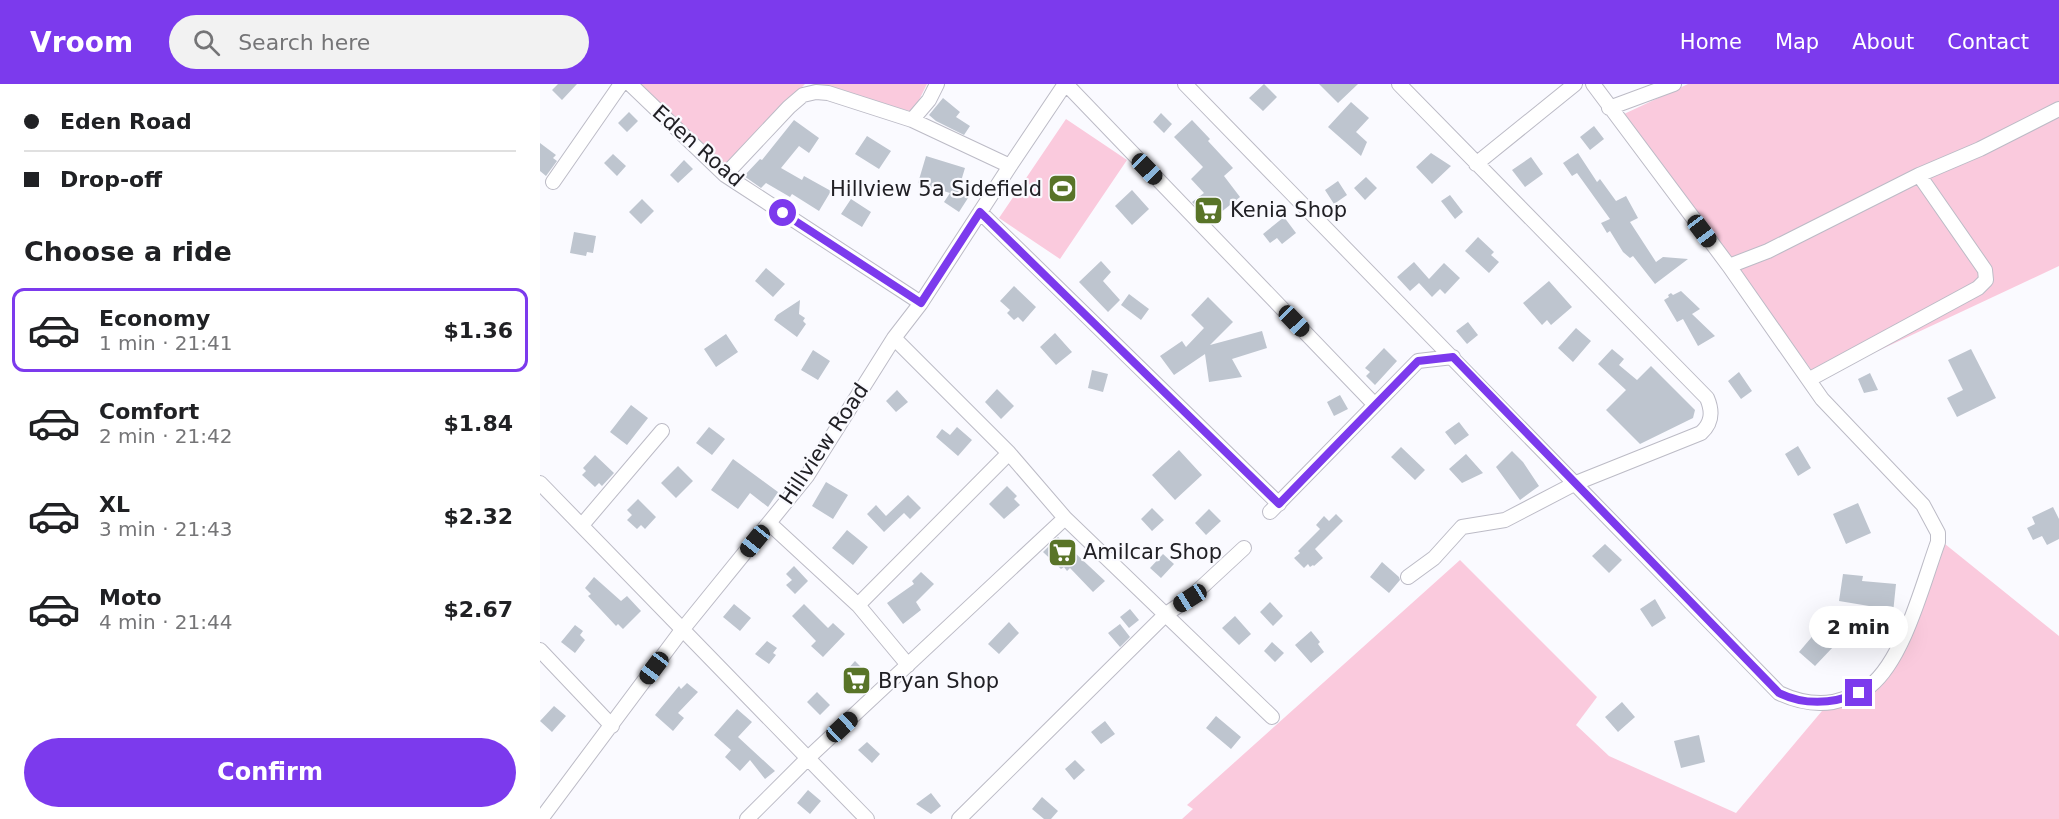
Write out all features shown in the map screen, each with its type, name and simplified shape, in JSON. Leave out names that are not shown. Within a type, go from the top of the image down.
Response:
[{"type":"street","points":[[553,182],[621,84]]},
{"type":"street","name":"Eden Road","points":[[630,84],[725,175],[921,303]]},
{"type":"street","points":[[912,120],[929,100],[937,84]]},
{"type":"street","points":[[1065,84],[1375,405]]},
{"type":"street","name":"Hillview Road","points":[[541,819],[682,630],[807,476],[894,338],[921,303],[1065,84]]},
{"type":"street","points":[[1185,84],[1779,693],[1792,699],[1825,703],[1843,700],[1872,684],[1882,673],[1905,635],[1938,542],[1938,533],[1923,505],[1833,412],[1729,266],[1593,84]]},
{"type":"street","points":[[1399,84],[1707,398],[1711,415],[1709,426],[1701,433],[1576,483],[1505,520],[1462,527],[1434,558],[1408,577]]},
{"type":"street","points":[[1476,164],[1575,84]]},
{"type":"street","points":[[1609,108],[1674,84]]},
{"type":"street","points":[[725,175],[803,95],[816,92],[828,93],[912,120],[1010,166]]},
{"type":"street","points":[[1729,266],[1768,251],[1919,175],[1980,149],[2059,109]]},
{"type":"street","points":[[1810,379],[1978,288],[1986,280],[1985,270],[1919,175]]},
{"type":"street","points":[[980,212],[1274,508],[1418,361],[1453,357]]},
{"type":"street","points":[[894,338],[1009,453],[1065,518],[1272,717]]},
{"type":"street","points":[[582,525],[662,431]]},
{"type":"street","points":[[858,604],[1009,453]]},
{"type":"street","points":[[540,483],[867,819]]},
{"type":"street","points":[[747,819],[808,758],[1065,518]]},
{"type":"street","points":[[770,523],[858,604],[908,664]]},
{"type":"street","points":[[959,819],[1166,614],[1190,598],[1244,548]]},
{"type":"street","points":[[540,650],[612,726]]},
{"type":"shaded area","points":[[635,84],[805,84],[728,166]]},
{"type":"shaded area","points":[[811,84],[927,84],[913,112]]},
{"type":"shaded area","points":[[1688,84],[2059,84],[2059,266],[1818,379],[1624,114]]},
{"type":"shaded area","name":"Hillview 5a Sidefield","points":[[1066,119],[1127,160],[1060,259],[999,218]]},
{"type":"shaded area","points":[[1945,544],[2059,636],[2059,819],[1182,819],[1193,809],[1187,805],[1460,560],[1597,697],[1576,725],[1609,756],[1736,813],[1827,705],[1861,695],[1905,636]]},
{"type":"building","points":[[558,84],[577,84],[562,100],[552,90]]},
{"type":"building","points":[[1264,84],[1277,97],[1263,111],[1249,98]]},
{"type":"building","points":[[1319,84],[1358,84],[1338,103]]},
{"type":"building","points":[[943,98],[960,112],[956,117],[970,126],[964,135],[929,115]]},
{"type":"building","points":[[1351,102],[1369,118],[1356,132],[1367,142],[1361,156],[1328,127]]},
{"type":"building","points":[[629,112],[638,121],[627,132],[618,123]]},
{"type":"building","points":[[1161,113],[1172,124],[1164,133],[1153,122]]},
{"type":"building","points":[[794,120],[819,138],[809,153],[799,146],[781,168],[802,180],[804,176],[831,191],[819,211],[792,194],[790,197],[766,183],[761,188],[744,176],[760,159],[762,160]]},
{"type":"building","points":[[1192,120],[1233,168],[1224,176],[1240,197],[1210,221],[1192,202],[1204,193],[1191,179],[1203,167],[1174,137]]},
{"type":"building","points":[[1594,126],[1604,139],[1590,150],[1580,137]]},
{"type":"building","points":[[867,136],[891,151],[879,169],[855,154]]},
{"type":"building","points":[[540,143],[556,155],[553,158],[557,161],[546,176],[540,171]]},
{"type":"building","points":[[1431,153],[1451,166],[1432,184],[1416,167]]},
{"type":"building","points":[[1578,153],[1597,182],[1600,179],[1616,201],[1626,196],[1638,218],[1630,222],[1656,262],[1663,257],[1688,259],[1655,284],[1633,256],[1630,258],[1623,252],[1610,231],[1607,233],[1601,223],[1610,219],[1577,173],[1572,176],[1563,163]]},
{"type":"building","points":[[613,154],[626,166],[617,176],[604,163]]},
{"type":"building","points":[[926,156],[965,168],[958,191],[968,198],[959,212],[944,202],[950,193],[918,183]]},
{"type":"building","points":[[1531,157],[1543,174],[1525,187],[1512,170]]},
{"type":"building","points":[[684,160],[693,169],[678,183],[670,175]]},
{"type":"building","points":[[1366,177],[1377,188],[1365,200],[1354,188]]},
{"type":"building","points":[[1338,181],[1347,195],[1334,204],[1325,190]]},
{"type":"building","points":[[1132,190],[1149,209],[1132,225],[1115,206]]},
{"type":"building","points":[[1450,195],[1463,212],[1455,219],[1441,201]]},
{"type":"building","points":[[642,199],[654,211],[641,224],[629,212]]},
{"type":"building","points":[[851,199],[871,212],[862,227],[841,214]]},
{"type":"building","points":[[1284,217],[1296,233],[1282,244],[1277,238],[1270,243],[1263,234]]},
{"type":"building","points":[[574,232],[596,236],[593,253],[587,252],[586,256],[570,253]]},
{"type":"building","points":[[1478,237],[1494,252],[1491,255],[1499,262],[1489,273],[1465,251]]},
{"type":"building","points":[[1101,261],[1111,272],[1103,281],[1120,300],[1108,312],[1079,282]]},
{"type":"building","points":[[1414,262],[1429,279],[1444,263],[1460,278],[1445,294],[1440,289],[1432,297],[1419,283],[1410,291],[1397,277]]},
{"type":"building","points":[[766,268],[785,284],[773,297],[755,281]]},
{"type":"building","points":[[1549,281],[1572,307],[1551,325],[1547,320],[1542,325],[1523,303]]},
{"type":"building","points":[[1014,286],[1036,307],[1023,322],[1018,317],[1014,320],[1007,313],[1010,310],[1000,301]]},
{"type":"building","points":[[1681,291],[1700,309],[1692,314],[1715,336],[1698,346],[1683,319],[1677,322],[1664,300],[1671,293],[1673,295]]},
{"type":"building","points":[[1129,294],[1149,309],[1141,320],[1121,305]]},
{"type":"building","points":[[1208,297],[1233,322],[1210,345],[1262,331],[1267,348],[1232,359],[1242,377],[1209,382],[1205,354],[1174,375],[1160,356],[1182,341],[1186,347],[1204,328],[1191,315]]},
{"type":"building","points":[[800,300],[799,314],[805,318],[803,321],[806,324],[797,337],[774,320],[777,315]]},
{"type":"building","points":[[1468,322],[1478,335],[1467,344],[1456,331]]},
{"type":"building","points":[[1576,328],[1591,341],[1573,362],[1558,348]]},
{"type":"building","points":[[1055,333],[1072,352],[1056,365],[1040,347]]},
{"type":"building","points":[[726,334],[738,352],[716,367],[704,349]]},
{"type":"building","points":[[1384,348],[1397,361],[1375,385],[1366,376],[1370,372],[1365,368]]},
{"type":"building","points":[[1612,349],[1624,359],[1619,365],[1637,380],[1651,366],[1695,410],[1693,418],[1640,444],[1606,410],[1626,390],[1598,364]]},
{"type":"building","points":[[1971,349],[1996,398],[1957,417],[1947,398],[1963,390],[1948,360]]},
{"type":"building","points":[[813,350],[830,361],[818,380],[801,370]]},
{"type":"building","points":[[1092,370],[1108,374],[1103,392],[1088,388]]},
{"type":"building","points":[[1739,372],[1752,391],[1741,399],[1728,381]]},
{"type":"building","points":[[1870,373],[1878,390],[1864,393],[1858,379]]},
{"type":"building","points":[[997,389],[1014,406],[1001,419],[985,402]]},
{"type":"building","points":[[897,390],[908,402],[896,412],[886,401]]},
{"type":"building","points":[[1340,395],[1348,409],[1334,416],[1327,402]]},
{"type":"building","points":[[631,405],[648,418],[627,445],[610,432]]},
{"type":"building","points":[[1459,422],[1469,435],[1455,445],[1445,432]]},
{"type":"building","points":[[709,427],[725,439],[712,455],[696,443]]},
{"type":"building","points":[[957,427],[972,440],[958,456],[936,437],[942,429],[950,435]]},
{"type":"building","points":[[1798,446],[1811,468],[1798,476],[1785,454]]},
{"type":"building","points":[[1401,447],[1425,470],[1415,480],[1391,457]]},
{"type":"building","points":[[1179,450],[1202,475],[1175,500],[1152,475]]},
{"type":"building","points":[[1512,451],[1523,462],[1539,486],[1520,500],[1496,467]]},
{"type":"building","points":[[1466,454],[1483,473],[1462,483],[1449,469]]},
{"type":"building","points":[[595,455],[614,473],[602,486],[599,483],[595,487],[582,475],[586,471],[583,468]]},
{"type":"building","points":[[733,459],[778,492],[768,507],[750,493],[738,509],[711,490]]},
{"type":"building","points":[[678,466],[693,481],[676,498],[661,483]]},
{"type":"building","points":[[826,482],[848,495],[833,519],[812,506]]},
{"type":"building","points":[[1007,486],[1017,496],[1014,499],[1020,505],[1004,519],[989,504]]},
{"type":"building","points":[[908,495],[921,508],[910,519],[904,513],[884,532],[867,514],[876,505],[886,516]]},
{"type":"building","points":[[638,499],[656,517],[645,529],[641,525],[637,529],[627,520],[632,515],[627,510]]},
{"type":"building","points":[[1858,503],[1871,533],[1846,544],[1833,514]]},
{"type":"building","points":[[2053,507],[2059,519],[2059,539],[2047,545],[2042,536],[2033,540],[2027,528],[2035,524],[2032,517]]},
{"type":"building","points":[[1152,508],[1164,520],[1152,531],[1141,519]]},
{"type":"building","points":[[1209,509],[1221,521],[1206,535],[1195,523]]},
{"type":"building","points":[[1336,514],[1343,521],[1315,549],[1323,558],[1314,566],[1310,567],[1308,564],[1304,568],[1294,558],[1300,553],[1298,551],[1320,529],[1316,525],[1324,516],[1329,521]]},
{"type":"building","points":[[847,530],[868,547],[853,565],[832,548]]},
{"type":"building","points":[[1058,537],[1105,581],[1093,592],[1070,568],[1067,571],[1064,567],[1061,569],[1043,552]]},
{"type":"building","points":[[1605,544],[1622,560],[1609,573],[1592,556]]},
{"type":"building","points":[[1163,554],[1174,564],[1161,578],[1150,568]]},
{"type":"building","points":[[1382,562],[1400,580],[1389,593],[1370,577]]},
{"type":"building","points":[[794,566],[808,581],[795,594],[786,585],[792,580],[786,574]]},
{"type":"building","points":[[921,572],[934,584],[916,602],[921,610],[903,624],[887,603],[914,584],[912,581]]},
{"type":"building","points":[[1843,574],[1863,576],[1862,581],[1896,584],[1893,613],[1869,611],[1869,606],[1839,601]]},
{"type":"building","points":[[594,577],[621,601],[627,596],[641,611],[623,629],[618,624],[616,626],[588,596],[591,594],[585,588]]},
{"type":"building","points":[[1655,599],[1666,618],[1652,627],[1640,609]]},
{"type":"building","points":[[1270,602],[1283,616],[1273,626],[1260,612]]},
{"type":"building","points":[[734,604],[751,618],[740,631],[723,617]]},
{"type":"building","points":[[804,604],[828,628],[833,623],[845,634],[823,657],[811,646],[816,641],[792,616]]},
{"type":"building","points":[[1130,609],[1139,620],[1129,628],[1120,617]]},
{"type":"building","points":[[1235,616],[1251,634],[1239,645],[1222,628]]},
{"type":"building","points":[[1009,622],[1019,633],[999,654],[988,644]]},
{"type":"building","points":[[1120,624],[1130,637],[1120,647],[1108,633]]},
{"type":"building","points":[[575,625],[583,631],[580,635],[585,640],[575,653],[561,642]]},
{"type":"building","points":[[1311,631],[1320,642],[1318,644],[1324,652],[1311,663],[1295,645]]},
{"type":"building","points":[[1816,632],[1833,647],[1815,666],[1799,652]]},
{"type":"building","points":[[767,641],[777,648],[773,653],[776,655],[769,664],[755,654]]},
{"type":"building","points":[[1272,642],[1284,653],[1275,662],[1264,651]]},
{"type":"building","points":[[855,661],[865,671],[856,681],[846,671]]},
{"type":"building","points":[[687,683],[698,692],[678,713],[684,718],[673,731],[655,715],[679,686],[681,689]]},
{"type":"building","points":[[817,692],[830,705],[820,715],[807,702]]},
{"type":"building","points":[[1622,702],[1635,717],[1618,732],[1605,717]]},
{"type":"building","points":[[554,706],[566,716],[552,732],[540,721]]},
{"type":"building","points":[[737,709],[752,722],[738,737],[775,771],[765,779],[750,760],[740,771],[725,757],[731,750],[714,735]]},
{"type":"building","points":[[1216,716],[1241,737],[1231,749],[1206,728]]},
{"type":"building","points":[[1105,721],[1115,734],[1101,744],[1091,732]]},
{"type":"building","points":[[1699,735],[1705,762],[1681,768],[1674,741]]},
{"type":"building","points":[[867,742],[880,754],[872,763],[858,750]]},
{"type":"building","points":[[1075,760],[1085,770],[1074,780],[1065,769]]},
{"type":"building","points":[[808,790],[821,801],[810,814],[797,803]]},
{"type":"building","points":[[931,793],[941,806],[931,814],[916,804]]},
{"type":"building","points":[[1042,797],[1058,811],[1051,819],[1044,819],[1032,809]]},
{"type":"place","name":"Hillview 5a Sidefield","points":[[1063,189]]},
{"type":"place","name":"Kenia Shop","points":[[1209,210]]},
{"type":"place","name":"Amilcar Shop","points":[[1062,552]]},
{"type":"place","name":"Bryan Shop","points":[[857,681]]},
{"type":"route","points":[[783,213],[921,303],[980,212],[1279,504],[1418,361],[1453,357],[1779,693],[1792,699],[1825,703],[1843,700],[1859,693]]}]
